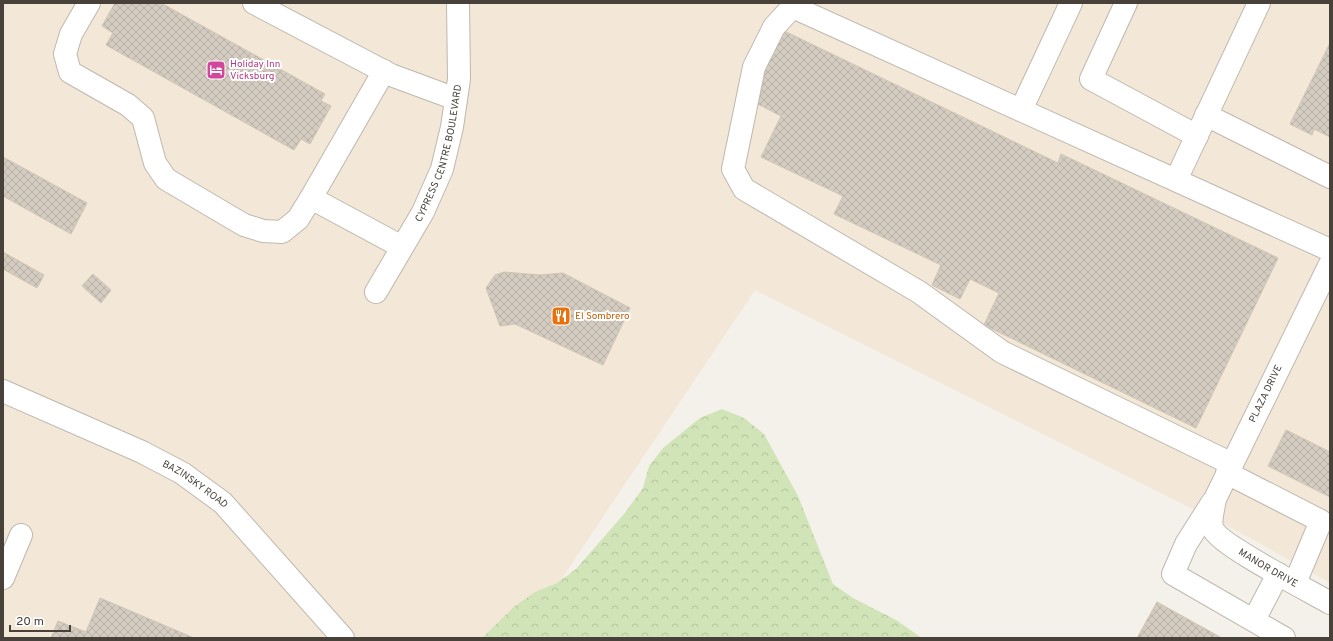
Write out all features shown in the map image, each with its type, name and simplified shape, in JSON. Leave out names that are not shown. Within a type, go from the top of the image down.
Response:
[{"type":"street","points":[[89,3],[71,34],[65,54],[70,72],[128,105],[143,118],[155,163],[166,179],[244,225],[262,231],[282,232],[298,219],[312,198],[384,71]]},
{"type":"street","points":[[254,3],[384,71],[456,99]]},
{"type":"street","name":"CYPRESS CENTRE BOULEVARD","points":[[376,292],[423,212],[442,169],[452,127],[459,79],[458,3]]},
{"type":"street","points":[[1021,110],[1071,3]]},
{"type":"street","points":[[1126,3],[1091,79],[1196,136]]},
{"type":"street","points":[[1176,180],[1259,3]]},
{"type":"street","points":[[1254,620],[1286,578],[1321,521],[1230,469],[1002,352],[919,292],[744,190],[733,169],[754,68],[774,26],[795,5],[1021,110],[1330,250]]},
{"type":"street","points":[[1206,115],[1330,177]]},
{"type":"street","points":[[312,198],[402,247]]},
{"type":"street","name":"PLAZA DRIVE","points":[[1211,526],[1214,499],[1330,264]]},
{"type":"street","name":"BAZINSKY ROAD","points":[[3,391],[142,452],[182,473],[223,504],[344,638]]},
{"type":"street","points":[[1214,499],[1186,544],[1174,574],[1284,638]]},
{"type":"street","name":"MANOR DRIVE","points":[[1211,526],[1218,536],[1243,554],[1330,603]]},
{"type":"street","points":[[3,578],[21,534]]},
{"type":"shaded area","points":[[3,3],[1330,3],[1330,583],[1239,532],[755,290],[522,638],[3,638]]},
{"type":"green space","points":[[722,409],[744,418],[764,434],[798,496],[833,584],[853,598],[896,620],[922,638],[482,638],[515,606],[535,592],[557,583],[576,569],[624,514],[643,488],[649,466],[663,448],[700,418]]},
{"type":"building","name":"Holiday Inn Vicksburg","points":[[115,3],[161,3],[325,94],[321,101],[331,106],[310,144],[301,139],[294,150],[106,45],[113,33],[102,26]]},
{"type":"building","points":[[778,28],[1058,163],[1061,154],[1278,258],[1196,428],[984,325],[999,293],[970,279],[960,299],[932,285],[941,265],[834,214],[843,196],[761,157],[781,116],[748,99]]},
{"type":"building","points":[[1330,43],[1330,137],[1314,129],[1312,135],[1290,124]]},
{"type":"building","points":[[3,157],[87,203],[71,234],[3,196]]},
{"type":"building","points":[[3,252],[44,275],[37,288],[3,269]]},
{"type":"building","name":"El Sombrero","points":[[504,272],[540,275],[563,273],[630,308],[603,365],[515,324],[500,326],[486,288],[495,275]]},
{"type":"building","points":[[93,274],[111,290],[101,303],[82,286]]},
{"type":"building","points":[[1286,430],[1330,452],[1330,497],[1268,466]]},
{"type":"building","points":[[100,598],[194,638],[51,638],[58,621],[86,632]]},
{"type":"building","points":[[1157,602],[1220,637],[1220,638],[1137,638]]},
{"type":"place","name":"Holiday Inn Vicksburg","points":[[216,70]]},
{"type":"place","name":"El Sombrero","points":[[561,316]]}]
